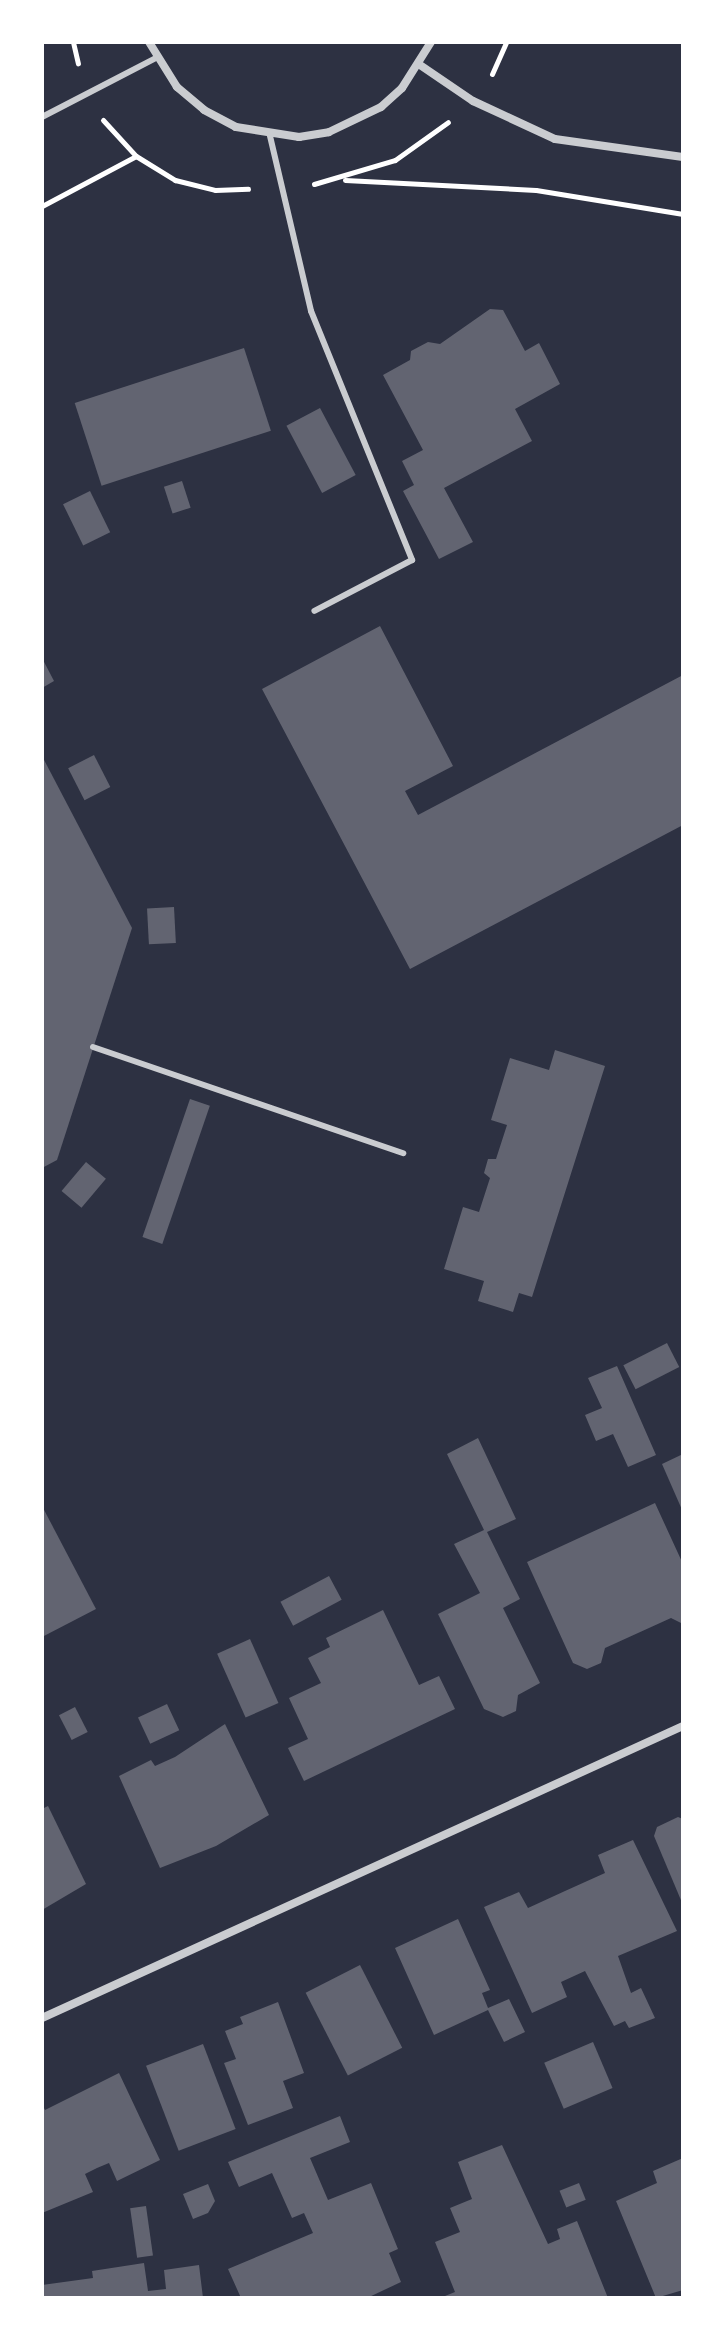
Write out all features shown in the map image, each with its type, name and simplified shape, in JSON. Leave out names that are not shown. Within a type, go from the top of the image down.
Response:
[{"type":"street","points":[[149,42],[156,58],[177,87],[204,110],[270,136],[299,137],[356,122],[402,88],[420,65],[431,42]]},
{"type":"street","points":[[420,65],[473,101],[555,139],[683,157]]},
{"type":"street","points":[[42,2018],[683,1726]]},
{"type":"lane","points":[[42,117],[156,58]]},
{"type":"lane","points":[[270,136],[311,311],[412,560],[314,611]]},
{"type":"lane","points":[[93,1047],[403,1153]]},
{"type":"path","points":[[42,206],[136,156]]},
{"type":"path","points":[[340,180],[536,190],[683,214]]},
{"type":"building","points":[[490,309],[503,310],[525,351],[539,343],[560,384],[515,409],[532,441],[444,488],[473,542],[439,559],[403,491],[414,485],[402,461],[423,450],[383,375],[410,360],[411,351],[428,342],[440,344]]},
{"type":"building","points":[[244,348],[271,431],[102,486],[75,403]]},
{"type":"building","points":[[320,408],[356,475],[322,493],[286,426]]},
{"type":"building","points":[[182,481],[191,508],[173,514],[164,487]]},
{"type":"building","points":[[90,491],[110,532],[83,545],[63,504]]},
{"type":"building","points":[[380,626],[453,766],[405,791],[418,815],[683,675],[683,825],[410,969],[262,689]]},
{"type":"building","points":[[42,658],[54,681],[42,688]]},
{"type":"building","points":[[94,755],[110,787],[85,800],[68,768]]},
{"type":"building","points":[[42,756],[132,928],[57,1160],[42,1168]]},
{"type":"building","points":[[174,907],[176,943],[149,944],[147,908]]},
{"type":"building","points":[[555,1050],[605,1066],[532,1297],[519,1293],[513,1312],[478,1301],[484,1281],[444,1269],[463,1207],[479,1212],[490,1178],[484,1173],[488,1159],[496,1159],[507,1125],[491,1120],[510,1058],[549,1070]]},
{"type":"building","points":[[190,1099],[210,1106],[162,1244],[142,1237]]},
{"type":"building","points":[[86,1162],[106,1179],[81,1208],[62,1191]]},
{"type":"building","points":[[667,1343],[679,1367],[636,1389],[623,1365]]},
{"type":"building","points":[[617,1366],[656,1455],[628,1467],[613,1434],[596,1441],[585,1415],[602,1408],[588,1378]]},
{"type":"building","points":[[478,1438],[516,1519],[487,1532],[520,1599],[503,1608],[540,1683],[518,1695],[516,1711],[503,1717],[484,1709],[438,1614],[480,1593],[454,1544],[484,1530],[447,1454]]},
{"type":"building","points":[[683,1454],[683,1512],[662,1464]]},
{"type":"building","points":[[655,1503],[683,1564],[683,1624],[671,1618],[605,1648],[601,1663],[587,1669],[573,1663],[527,1562]]},
{"type":"building","points":[[42,1506],[96,1609],[42,1637]]},
{"type":"building","points":[[329,1576],[342,1600],[293,1626],[280,1602]]},
{"type":"building","points":[[383,1610],[419,1685],[439,1676],[455,1709],[304,1781],[288,1748],[308,1739],[289,1698],[321,1683],[308,1658],[330,1647],[326,1638]]},
{"type":"building","points":[[250,1639],[278,1703],[246,1718],[217,1654]]},
{"type":"building","points":[[167,1704],[179,1730],[150,1744],[138,1718]]},
{"type":"building","points":[[75,1707],[88,1732],[72,1740],[59,1715]]},
{"type":"building","points":[[225,1724],[269,1815],[216,1846],[160,1868],[119,1776],[151,1760],[155,1766],[175,1757]]},
{"type":"building","points":[[48,1806],[86,1884],[42,1910],[42,1809]]},
{"type":"building","points":[[678,1817],[683,1819],[683,1905],[654,1836],[657,1827]]},
{"type":"building","points":[[633,1840],[677,1931],[618,1956],[631,1993],[641,1988],[655,2018],[629,2028],[625,2021],[614,2026],[585,1971],[561,1982],[567,1997],[532,2013],[484,1907],[519,1892],[528,1908],[605,1873],[598,1855]]},
{"type":"building","points":[[458,1919],[490,1990],[482,1993],[488,2008],[509,1999],[525,2032],[504,2042],[488,2010],[434,2035],[395,1948]]},
{"type":"building","points":[[360,1965],[402,2048],[348,2076],[306,1993]]},
{"type":"building","points":[[278,2002],[304,2073],[283,2081],[293,2108],[248,2125],[224,2063],[236,2059],[225,2031],[243,2024],[240,2017]]},
{"type":"building","points":[[593,2042],[613,2088],[564,2109],[544,2063]]},
{"type":"building","points":[[203,2044],[236,2129],[179,2151],[146,2066]]},
{"type":"building","points":[[119,2073],[160,2160],[117,2181],[109,2163],[97,2168],[85,2174],[93,2192],[42,2213],[42,2104],[45,2110]]},
{"type":"building","points":[[340,2116],[350,2142],[310,2158],[328,2200],[371,2183],[398,2249],[389,2253],[401,2282],[367,2298],[241,2298],[228,2269],[313,2233],[304,2213],[292,2218],[272,2173],[239,2187],[228,2162]]},
{"type":"building","points":[[502,2145],[548,2244],[560,2239],[557,2229],[577,2221],[608,2298],[440,2298],[455,2292],[435,2242],[460,2232],[450,2208],[472,2199],[458,2162]]},
{"type":"building","points":[[683,2158],[683,2290],[656,2298],[616,2201],[657,2183],[653,2171]]},
{"type":"building","points":[[579,2183],[586,2200],[566,2208],[560,2191]]},
{"type":"building","points":[[208,2184],[215,2201],[208,2213],[193,2219],[183,2194]]},
{"type":"building","points":[[146,2206],[153,2256],[137,2258],[130,2208]]},
{"type":"building","points":[[144,2263],[148,2291],[166,2289],[164,2270],[199,2265],[203,2298],[42,2298],[42,2285],[93,2278],[92,2271]]}]
